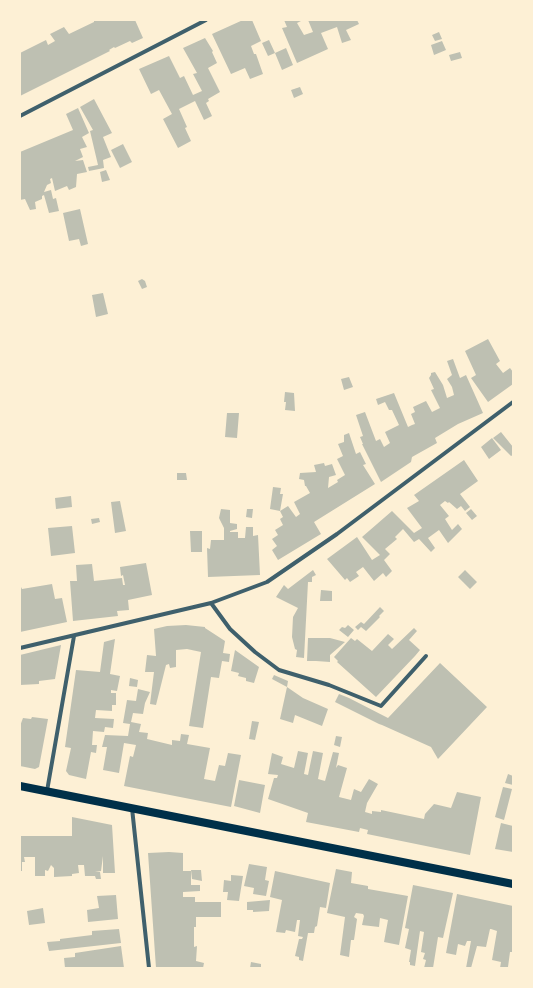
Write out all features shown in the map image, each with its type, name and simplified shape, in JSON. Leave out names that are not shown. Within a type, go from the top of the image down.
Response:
[{"type":"main road","points":[[20,786],[513,884]]},
{"type":"street","points":[[20,116],[206,20]]},
{"type":"street","points":[[20,648],[211,603],[267,582],[337,534],[513,402]]},
{"type":"street","points":[[211,603],[230,629],[255,652],[279,670],[329,685],[381,706],[426,656]]},
{"type":"street","points":[[47,791],[74,636]]},
{"type":"street","points":[[132,808],[149,968]]},
{"type":"building","points":[[94,20],[135,20],[143,38],[132,43],[130,41],[115,48],[114,47],[109,50],[110,51],[20,96],[20,53],[46,40],[48,45],[55,41],[50,34],[64,27],[69,34],[94,22]]},
{"type":"building","points":[[243,20],[252,20],[261,41],[251,46],[254,54],[256,54],[263,74],[250,79],[245,68],[231,74],[212,34]]},
{"type":"building","points":[[284,20],[303,20],[297,23],[304,35],[313,32],[308,20],[357,20],[359,24],[346,30],[351,40],[342,43],[337,27],[321,33],[328,49],[297,63],[282,28],[287,27]]},
{"type":"building","points":[[439,32],[442,39],[435,41],[432,35]]},
{"type":"building","points":[[205,38],[213,51],[212,52],[217,63],[208,68],[220,92],[208,99],[209,101],[206,103],[212,116],[204,120],[195,101],[179,109],[191,141],[178,148],[163,119],[172,114],[159,90],[151,94],[139,69],[169,56],[180,78],[184,76],[193,95],[202,91],[193,74],[197,73],[183,48]]},
{"type":"building","points":[[269,40],[275,53],[268,56],[262,43]]},
{"type":"building","points":[[442,41],[446,50],[434,55],[431,45]]},
{"type":"building","points":[[286,48],[293,65],[282,70],[275,53]]},
{"type":"building","points":[[460,52],[462,58],[451,61],[449,55]]},
{"type":"building","points":[[300,87],[303,94],[294,98],[291,90]]},
{"type":"building","points":[[94,99],[112,133],[103,137],[111,157],[103,160],[104,168],[89,171],[88,167],[98,165],[90,131],[93,130],[80,107]]},
{"type":"building","points":[[78,108],[89,133],[82,137],[87,147],[80,149],[83,157],[75,161],[83,160],[87,172],[77,174],[76,187],[69,190],[67,186],[55,191],[52,178],[50,179],[51,183],[47,185],[44,192],[51,190],[53,199],[56,198],[59,211],[49,213],[44,195],[42,196],[42,199],[35,202],[36,209],[30,210],[25,199],[20,200],[20,152],[73,130],[66,114]]},
{"type":"building","points":[[123,144],[132,162],[120,168],[111,150]]},
{"type":"building","points":[[106,170],[110,180],[102,182],[100,172]]},
{"type":"building","points":[[80,209],[88,244],[81,246],[79,239],[69,241],[63,213]]},
{"type":"building","points":[[142,279],[145,281],[147,287],[142,289],[138,281]]},
{"type":"building","points":[[103,293],[108,314],[96,317],[92,295]]},
{"type":"building","points":[[488,339],[500,361],[496,364],[503,373],[510,368],[513,372],[513,384],[488,402],[471,378],[476,375],[465,351]]},
{"type":"building","points":[[453,359],[460,378],[466,375],[483,413],[458,424],[435,438],[437,443],[412,457],[411,462],[381,482],[362,444],[360,437],[363,436],[356,415],[365,412],[376,441],[380,439],[384,447],[390,443],[385,432],[399,425],[392,410],[389,410],[385,402],[378,405],[376,399],[394,393],[408,427],[415,424],[411,414],[415,412],[413,407],[426,401],[432,412],[440,408],[431,390],[434,389],[429,378],[431,373],[435,372],[443,385],[447,398],[454,395],[452,387],[447,379],[452,375],[447,361]]},
{"type":"building","points":[[349,377],[353,387],[344,390],[341,379]]},
{"type":"building","points":[[285,392],[294,393],[295,411],[285,410]]},
{"type":"building","points":[[227,413],[239,413],[237,438],[225,437]]},
{"type":"building","points":[[501,432],[513,447],[513,455],[511,456],[493,438]]},
{"type":"building","points":[[349,433],[356,454],[360,452],[366,464],[363,465],[375,484],[314,522],[321,534],[278,560],[272,550],[277,546],[272,539],[278,535],[275,530],[283,525],[280,519],[283,517],[280,511],[288,506],[296,517],[300,514],[294,502],[310,493],[305,486],[304,480],[299,479],[300,473],[316,472],[314,465],[324,463],[325,466],[332,464],[336,475],[329,477],[328,488],[338,482],[337,480],[345,475],[337,459],[343,456],[338,444],[344,442],[344,435]]},
{"type":"building","points":[[492,438],[501,450],[489,459],[481,447]]},
{"type":"building","points":[[464,460],[478,481],[460,494],[470,507],[465,511],[461,506],[457,509],[449,502],[448,503],[445,501],[440,505],[449,516],[445,519],[452,530],[458,524],[462,529],[448,543],[439,530],[428,538],[435,548],[431,552],[419,539],[414,542],[403,529],[395,537],[397,539],[385,549],[390,554],[384,560],[392,571],[386,577],[383,573],[374,581],[363,567],[356,572],[359,576],[350,582],[347,578],[345,580],[327,559],[357,537],[372,560],[380,555],[362,537],[392,511],[414,533],[422,528],[407,508],[419,501],[414,495]]},
{"type":"building","points":[[177,473],[186,473],[187,480],[177,480]]},
{"type":"building","points":[[273,487],[281,488],[280,494],[283,494],[280,511],[270,509]]},
{"type":"building","points":[[71,496],[72,507],[56,509],[55,498]]},
{"type":"building","points":[[120,501],[126,531],[115,533],[111,502]]},
{"type":"building","points":[[221,509],[230,510],[230,523],[237,524],[237,529],[230,532],[238,532],[238,538],[245,538],[246,527],[253,527],[253,536],[258,535],[260,575],[208,577],[207,548],[210,549],[211,540],[224,540],[224,528],[219,518]]},
{"type":"building","points":[[247,509],[253,509],[252,518],[246,517]]},
{"type":"building","points":[[471,509],[477,516],[472,520],[466,513]]},
{"type":"building","points":[[99,518],[100,522],[92,524],[91,519]]},
{"type":"building","points":[[72,526],[75,553],[51,556],[48,528]]},
{"type":"building","points":[[190,531],[202,531],[202,552],[191,552]]},
{"type":"building","points":[[146,563],[152,595],[128,600],[129,610],[117,611],[118,616],[73,621],[70,581],[77,581],[76,565],[92,564],[94,581],[122,578],[123,585],[125,585],[123,575],[121,576],[120,567]]},
{"type":"building","points":[[313,570],[316,575],[312,577],[312,582],[308,582],[304,658],[296,657],[297,650],[295,649],[292,637],[293,617],[298,608],[276,597],[284,585],[288,589]]},
{"type":"building","points":[[465,570],[477,582],[470,589],[458,577]]},
{"type":"building","points":[[52,584],[55,599],[62,598],[67,622],[20,632],[20,585],[22,589]]},
{"type":"building","points":[[321,590],[332,591],[332,601],[320,601]]},
{"type":"building","points":[[380,607],[384,611],[366,631],[361,627],[358,630],[355,627],[361,622],[364,624]]},
{"type":"building","points":[[186,625],[205,627],[225,641],[223,653],[230,654],[229,662],[222,661],[219,678],[211,677],[203,728],[189,726],[201,652],[187,649],[176,650],[176,667],[170,668],[169,664],[166,665],[156,705],[150,704],[154,672],[145,672],[147,655],[156,656],[154,629],[167,626]]},
{"type":"building","points":[[348,625],[354,630],[348,637],[339,630]]},
{"type":"building","points":[[414,628],[417,631],[409,640],[420,650],[376,697],[337,662],[338,661],[334,657],[351,638],[355,641],[357,639],[372,651],[388,634],[394,639],[388,645],[392,649]]},
{"type":"building","points":[[308,638],[330,638],[345,642],[330,655],[330,662],[307,661]]},
{"type":"building","points":[[115,639],[110,674],[120,676],[117,691],[111,690],[111,693],[116,693],[116,705],[112,705],[112,711],[96,710],[95,718],[114,719],[113,728],[105,727],[104,732],[93,731],[92,745],[97,745],[96,753],[91,752],[86,779],[69,775],[66,771],[71,748],[65,747],[76,670],[100,672],[104,642]]},
{"type":"building","points":[[61,645],[55,679],[39,681],[39,684],[20,685],[20,655]]},
{"type":"building","points":[[235,650],[259,667],[254,683],[246,681],[246,678],[238,676],[239,673],[231,671]]},
{"type":"building","points":[[440,663],[487,707],[438,759],[431,747],[379,724],[335,702],[339,694],[388,718]]},
{"type":"building","points":[[274,675],[288,681],[287,687],[272,679]]},
{"type":"building","points":[[130,678],[138,680],[137,687],[129,686]]},
{"type":"building","points":[[287,687],[303,698],[328,709],[322,726],[295,715],[293,723],[280,719]]},
{"type":"building","points":[[138,689],[150,692],[145,703],[143,714],[133,713],[131,722],[141,724],[139,732],[148,733],[147,739],[172,745],[172,740],[180,741],[181,734],[189,735],[187,744],[210,748],[204,779],[215,781],[219,765],[225,766],[228,753],[241,755],[231,807],[124,786],[130,756],[133,757],[136,745],[124,743],[119,773],[103,770],[107,747],[102,747],[105,735],[128,736],[130,724],[123,723],[127,700],[136,701]]},
{"type":"building","points":[[32,717],[48,719],[39,767],[35,769],[20,766],[20,726],[23,718],[31,719]]},
{"type":"building","points":[[252,721],[259,722],[255,740],[249,739]]},
{"type":"building","points":[[336,736],[342,737],[340,747],[334,745]]},
{"type":"building","points":[[298,751],[308,753],[304,774],[308,775],[313,751],[323,753],[318,779],[325,781],[333,752],[339,753],[336,768],[338,765],[347,768],[339,797],[351,800],[354,789],[361,792],[369,779],[378,784],[367,803],[365,812],[372,814],[372,811],[381,812],[381,810],[424,819],[425,814],[434,804],[451,808],[457,792],[481,797],[470,855],[367,834],[368,830],[360,828],[359,832],[306,822],[308,813],[268,799],[274,778],[277,778],[278,775],[268,774],[272,753],[283,757],[281,764],[294,768]]},
{"type":"building","points":[[508,774],[513,776],[513,785],[505,783]]},
{"type":"building","points":[[239,780],[265,785],[260,813],[234,806]]},
{"type":"building","points":[[503,787],[512,789],[504,820],[495,817]]},
{"type":"building","points":[[72,817],[112,825],[115,873],[103,873],[103,856],[101,871],[95,872],[100,872],[101,879],[96,879],[95,876],[85,876],[84,865],[78,865],[79,873],[72,874],[72,876],[54,877],[54,868],[51,865],[48,871],[45,870],[45,876],[35,876],[35,857],[24,857],[25,862],[22,862],[22,871],[20,871],[20,836],[72,836]]},
{"type":"building","points":[[501,823],[513,826],[513,852],[495,849]]},
{"type":"building","points":[[148,853],[183,853],[183,871],[191,871],[191,885],[200,885],[200,891],[183,892],[183,897],[195,897],[195,902],[221,902],[221,917],[196,917],[196,927],[194,927],[194,947],[197,946],[196,961],[204,963],[203,968],[156,968]]},
{"type":"building","points":[[249,864],[267,867],[265,880],[269,881],[266,896],[253,894],[254,888],[244,886]]},
{"type":"building","points":[[336,869],[352,872],[351,883],[368,886],[368,889],[408,896],[399,945],[384,942],[388,920],[380,918],[379,927],[362,925],[363,914],[356,913],[354,917],[357,919],[354,940],[351,940],[349,957],[340,955],[345,917],[327,913]]},
{"type":"building","points":[[191,870],[201,870],[202,881],[192,879]]},
{"type":"building","points":[[275,871],[330,883],[326,908],[320,907],[317,926],[315,927],[314,933],[308,933],[303,961],[299,960],[299,957],[295,956],[299,939],[302,939],[303,937],[298,936],[300,920],[297,920],[295,932],[286,930],[285,933],[276,932],[282,900],[270,897]]},
{"type":"building","points":[[231,875],[243,876],[239,901],[227,900],[228,892],[223,892],[224,880],[231,881]]},
{"type":"building","points":[[413,885],[453,893],[443,938],[438,937],[433,968],[424,968],[426,960],[423,959],[425,953],[421,952],[424,932],[420,931],[415,966],[410,965],[409,962],[411,950],[405,948],[409,929],[405,928]]},
{"type":"building","points":[[457,894],[513,906],[513,950],[510,952],[508,967],[500,968],[501,962],[492,960],[497,931],[491,929],[486,947],[477,946],[471,968],[466,968],[471,941],[467,941],[465,946],[458,944],[456,955],[446,953]]},
{"type":"building","points":[[116,895],[118,919],[88,922],[87,910],[99,908],[97,896]]},
{"type":"building","points":[[270,900],[269,911],[253,912],[253,910],[247,910],[247,902]]},
{"type":"building","points":[[43,908],[45,923],[29,925],[27,911]]},
{"type":"building","points":[[119,929],[121,943],[49,951],[47,942],[92,935],[92,931]]},
{"type":"building","points":[[121,946],[124,968],[65,968],[64,958],[75,957],[75,953]]},
{"type":"building","points":[[251,962],[261,964],[261,968],[250,968]]}]
